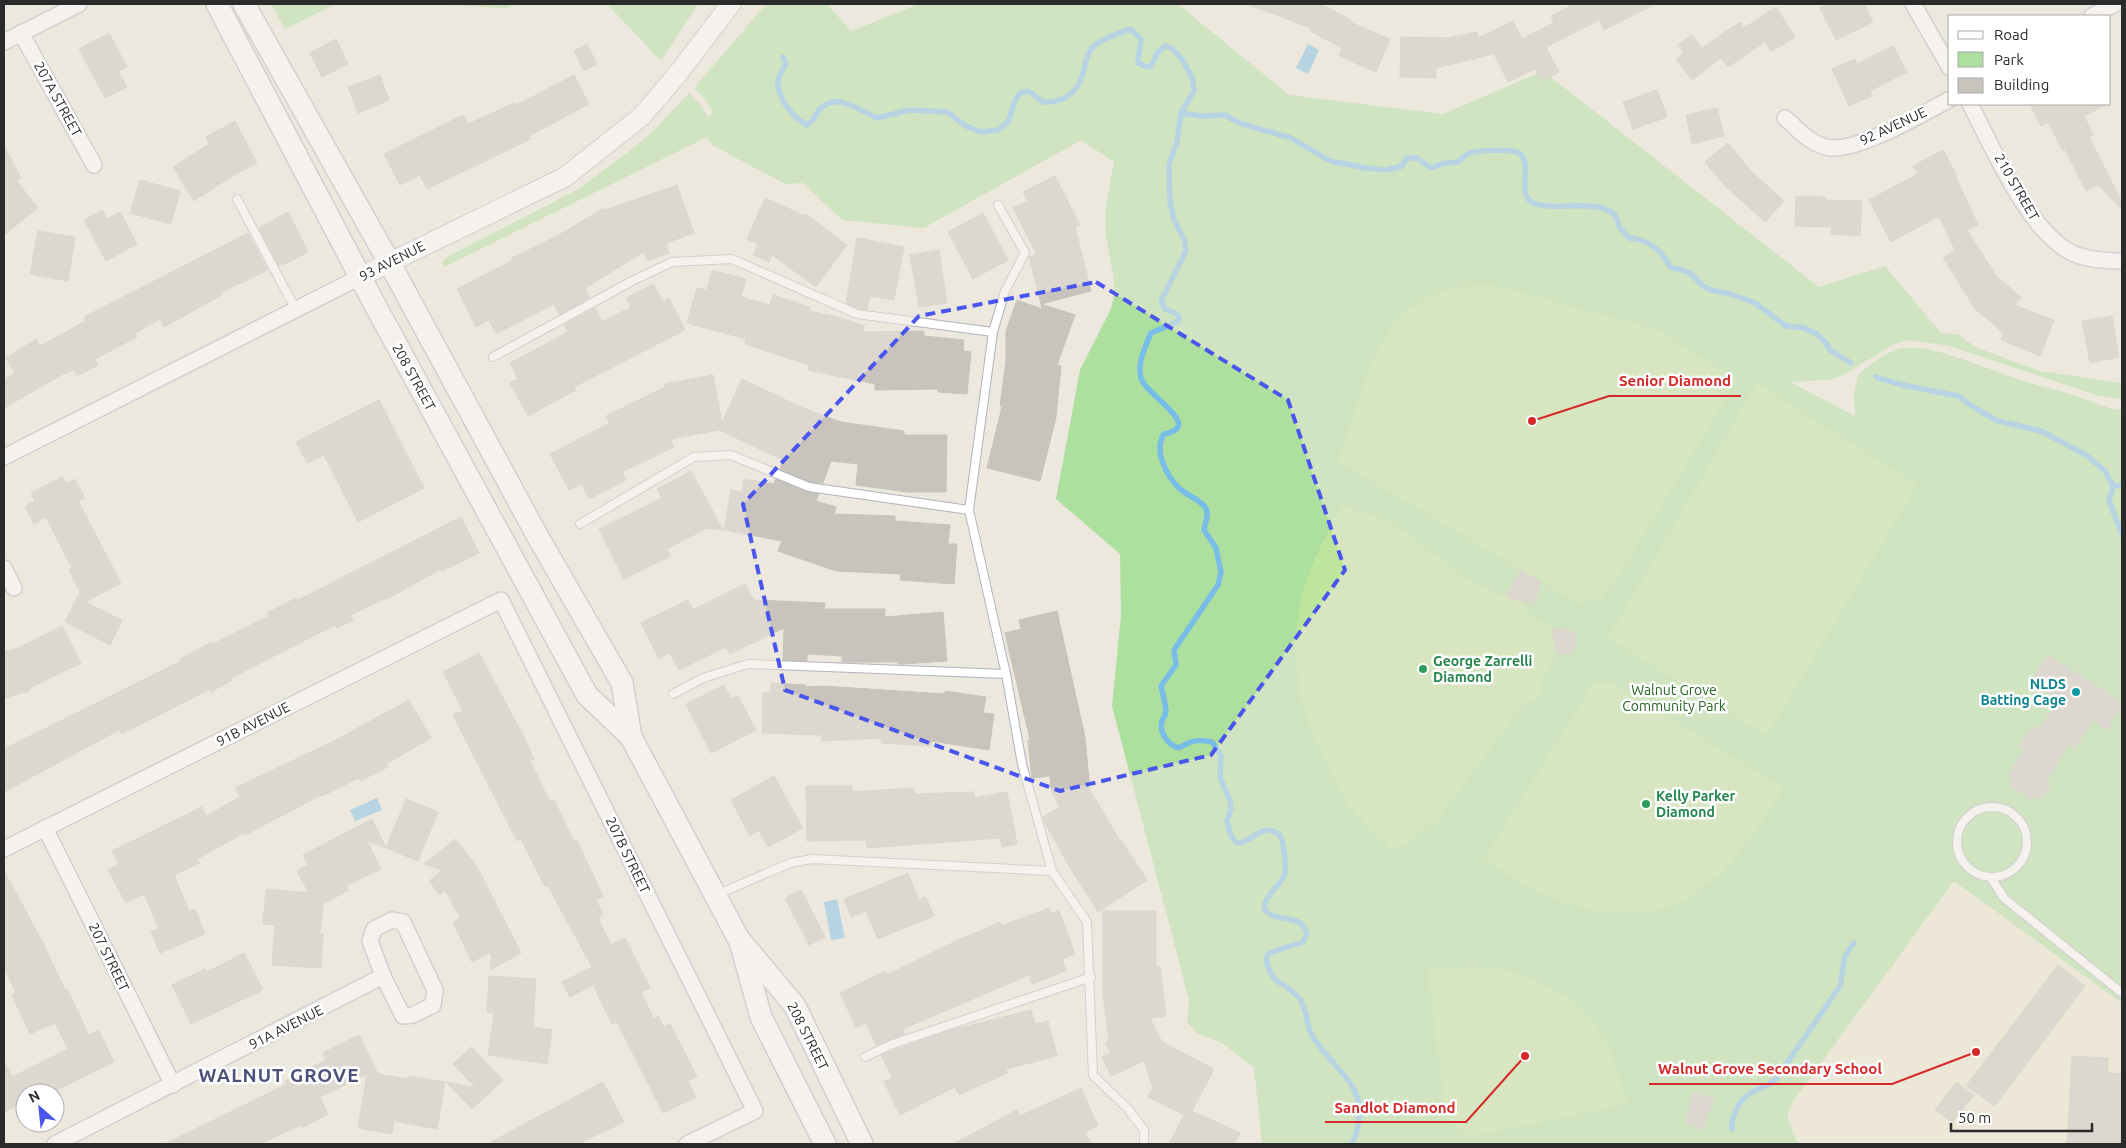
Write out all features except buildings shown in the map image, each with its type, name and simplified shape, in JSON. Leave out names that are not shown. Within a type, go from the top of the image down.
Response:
[{"type":"main road","name":"208 STREET","points":[[217,4],[360,277],[587,695],[631,737],[716,896],[738,938],[761,1018],[825,1144]]},
{"type":"main road","name":"208 STREET","points":[[244,4],[389,262],[538,537],[622,683],[631,737]]},
{"type":"main road","name":"208 STREET","points":[[738,938],[795,1006],[862,1144]]},
{"type":"street","points":[[4,42],[80,4]]},
{"type":"street","name":"93 AVENUE","points":[[4,457],[389,262],[566,177],[642,116],[676,76],[731,4]]},
{"type":"street","points":[[1913,4],[1948,65]]},
{"type":"street","points":[[2094,15],[2115,4]]},
{"type":"street","name":"207A STREET","points":[[21,33],[94,165]]},
{"type":"street","name":"92 AVENUE","points":[[1785,118],[1813,143],[1828,148],[1848,147],[1868,140],[1948,100]]},
{"type":"street","name":"210 STREET","points":[[1971,105],[2035,221],[2061,246],[2080,256],[2122,261]]},
{"type":"street","points":[[4,568],[14,588]]},
{"type":"street","name":"91B AVENUE","points":[[4,849],[501,600]]},
{"type":"street","name":"207B STREET","points":[[501,600],[756,1111],[688,1144]]},
{"type":"street","name":"207 STREET","points":[[45,828],[173,1085]]},
{"type":"street","points":[[392,920],[403,922],[435,990],[433,1005],[413,1016],[403,1016],[383,976],[370,941],[374,929],[392,920]]},
{"type":"street","name":"91A AVENUE","points":[[55,1144],[383,976]]},
{"type":"lane","points":[[237,199],[296,310]]},
{"type":"lane","points":[[998,206],[1025,253],[1005,291],[993,332],[969,510],[1006,674],[1022,764],[1052,871],[1088,922],[1093,1074],[1128,1109],[1144,1130],[1144,1144]]},
{"type":"lane","points":[[492,357],[634,280],[672,262],[732,259],[858,314],[993,332]]},
{"type":"lane","points":[[580,524],[694,457],[731,456],[809,487],[969,510]]},
{"type":"lane","points":[[673,694],[703,678],[748,664],[1006,674]]},
{"type":"lane","points":[[1991,878],[2011,872],[2019,865],[2027,846],[2027,835],[2022,824],[2006,810],[1995,808],[1973,813],[1965,820],[1959,830],[1958,852],[1963,862],[1971,870],[1991,878],[2004,898],[2122,994]]},
{"type":"lane","points":[[716,896],[790,863],[812,859],[1052,871]]},
{"type":"lane","points":[[865,1057],[890,1045],[1091,977]]},
{"type":"highlighted area","points":[[1096,282],[1288,400],[1345,570],[1211,755],[1060,791],[785,690],[743,504],[919,316]]},
{"type":"shaded area","points":[[1954,881],[2122,1003],[2122,1144],[1798,1144],[1787,1117],[1794,1100]]},
{"type":"green space","points":[[271,4],[336,4],[285,29]]},
{"type":"green space","points":[[429,4],[522,4],[505,8]]},
{"type":"green space","points":[[607,4],[698,4],[661,61]]},
{"type":"green space","name":"Walnut Grove Community Park","points":[[766,4],[827,4],[851,31],[919,4],[1178,4],[1289,95],[1443,114],[1543,71],[1819,287],[1885,266],[1941,333],[1958,334],[1975,347],[2040,371],[2122,383],[2122,399],[2096,395],[1949,346],[1910,340],[1894,344],[1842,376],[1827,380],[1790,382],[1855,416],[1854,394],[1858,375],[1879,358],[1897,349],[1915,348],[1963,359],[2105,407],[2122,410],[2122,1003],[1954,881],[1794,1100],[1787,1117],[1798,1144],[1262,1144],[1254,1068],[1222,1043],[1197,1033],[1187,1022],[1189,1000],[1112,706],[1121,615],[1120,554],[1056,499],[1080,370],[1111,309],[1114,296],[1114,281],[1105,231],[1106,205],[1114,162],[1081,140],[924,228],[842,220],[803,183],[785,184],[712,145],[707,137],[444,267],[442,262],[449,256],[577,190],[627,153],[654,130],[689,93],[700,104],[708,117],[713,112],[704,98],[694,88]]},
{"type":"green space","points":[[1493,285],[1657,330],[1737,380],[1620,573],[1602,598],[1578,603],[1338,461],[1374,357],[1396,320],[1423,299],[1455,287]]},
{"type":"green space","points":[[1757,384],[1917,485],[1767,735],[1608,638]]},
{"type":"green space","name":"George Zarrelli Diamond","points":[[1341,506],[1389,521],[1465,578],[1499,594],[1525,602],[1529,614],[1552,629],[1557,654],[1542,680],[1543,692],[1519,709],[1437,820],[1395,850],[1351,808],[1337,786],[1312,732],[1300,698],[1296,658],[1297,623],[1301,597],[1315,558]]},
{"type":"green space","name":"Kelly Parker Diamond","points":[[1609,681],[1783,788],[1761,823],[1735,857],[1704,886],[1687,898],[1666,908],[1624,913],[1603,912],[1582,907],[1561,901],[1541,892],[1484,859],[1593,685]]},
{"type":"green space","points":[[1455,967],[1485,967],[1521,975],[1555,990],[1570,1001],[1596,1028],[1610,1050],[1627,1104],[1468,1137],[1446,1116],[1428,971]]},
{"type":"water","points":[[1308,44],[1319,50],[1308,74],[1296,68]]},
{"type":"water","points":[[377,798],[382,810],[355,821],[350,810]]},
{"type":"water","points":[[837,899],[845,938],[831,940],[824,902]]},
{"type":"waterway","points":[[783,57],[786,64],[778,81],[780,93],[789,109],[807,125],[822,107],[829,103],[843,102],[877,118],[910,110],[947,112],[966,126],[981,132],[998,130],[1008,122],[1016,98],[1022,92],[1028,91],[1043,102],[1065,98],[1079,84],[1090,50],[1105,39],[1131,29],[1141,39],[1138,63],[1147,67],[1152,65],[1157,53],[1165,46],[1173,49],[1181,58],[1192,77],[1194,91],[1181,113],[1177,141],[1169,165],[1170,202],[1174,220],[1184,239],[1186,251],[1161,301],[1165,309],[1177,314],[1179,318],[1177,322],[1151,333],[1142,355],[1140,372],[1145,386],[1170,410],[1179,425],[1175,430],[1164,434],[1161,441],[1160,448],[1163,463],[1170,477],[1179,488],[1206,509],[1207,515],[1204,530],[1216,548],[1221,572],[1218,585],[1174,650],[1176,665],[1161,686],[1166,710],[1161,725],[1165,738],[1171,744],[1179,748],[1199,740],[1212,742],[1221,755],[1220,777],[1230,801],[1231,809],[1227,821],[1231,836],[1237,843],[1241,843],[1260,832],[1268,830],[1278,833],[1281,837],[1285,855],[1285,872],[1282,880],[1267,899],[1264,908],[1268,913],[1291,919],[1301,924],[1307,934],[1303,942],[1269,953],[1266,958],[1268,967],[1275,979],[1293,992],[1302,1002],[1310,1032],[1351,1085],[1357,1097],[1360,1110],[1352,1144]]},
{"type":"waterway","points":[[1181,113],[1202,116],[1225,115],[1239,123],[1291,138],[1330,161],[1366,168],[1386,170],[1402,166],[1407,158],[1417,158],[1431,168],[1444,163],[1457,162],[1474,152],[1503,150],[1519,153],[1525,165],[1525,188],[1529,200],[1544,206],[1588,206],[1608,210],[1615,215],[1620,227],[1629,238],[1653,246],[1663,255],[1670,267],[1689,272],[1703,286],[1711,290],[1730,294],[1755,303],[1786,326],[1804,328],[1817,334],[1830,350],[1851,363]]},
{"type":"waterway","points":[[1876,377],[1902,385],[1958,396],[1998,421],[2041,431],[2086,455],[2105,471],[2113,486],[2109,500],[2122,535]]},
{"type":"waterway","points":[[2113,486],[2122,485]]},
{"type":"waterway","points":[[1732,1129],[1733,1119],[1740,1103],[1752,1092],[1776,1079],[1840,986],[1845,956],[1854,943]]},
{"type":"place","name":"Senior Diamond","points":[[1532,421]]},
{"type":"place","name":"George Zarrelli Diamond","points":[[1423,669]]},
{"type":"place","name":"NLDS Batting Cage","points":[[2076,692]]},
{"type":"place","name":"Kelly Parker Diamond","points":[[1646,804]]},
{"type":"place","name":"Walnut Grove Secondary School","points":[[1976,1052]]},
{"type":"place","name":"Sandlot Diamond","points":[[1525,1056]]},
{"type":"district","name":"WALNUT GROVE","points":[[279,1075]]}]
